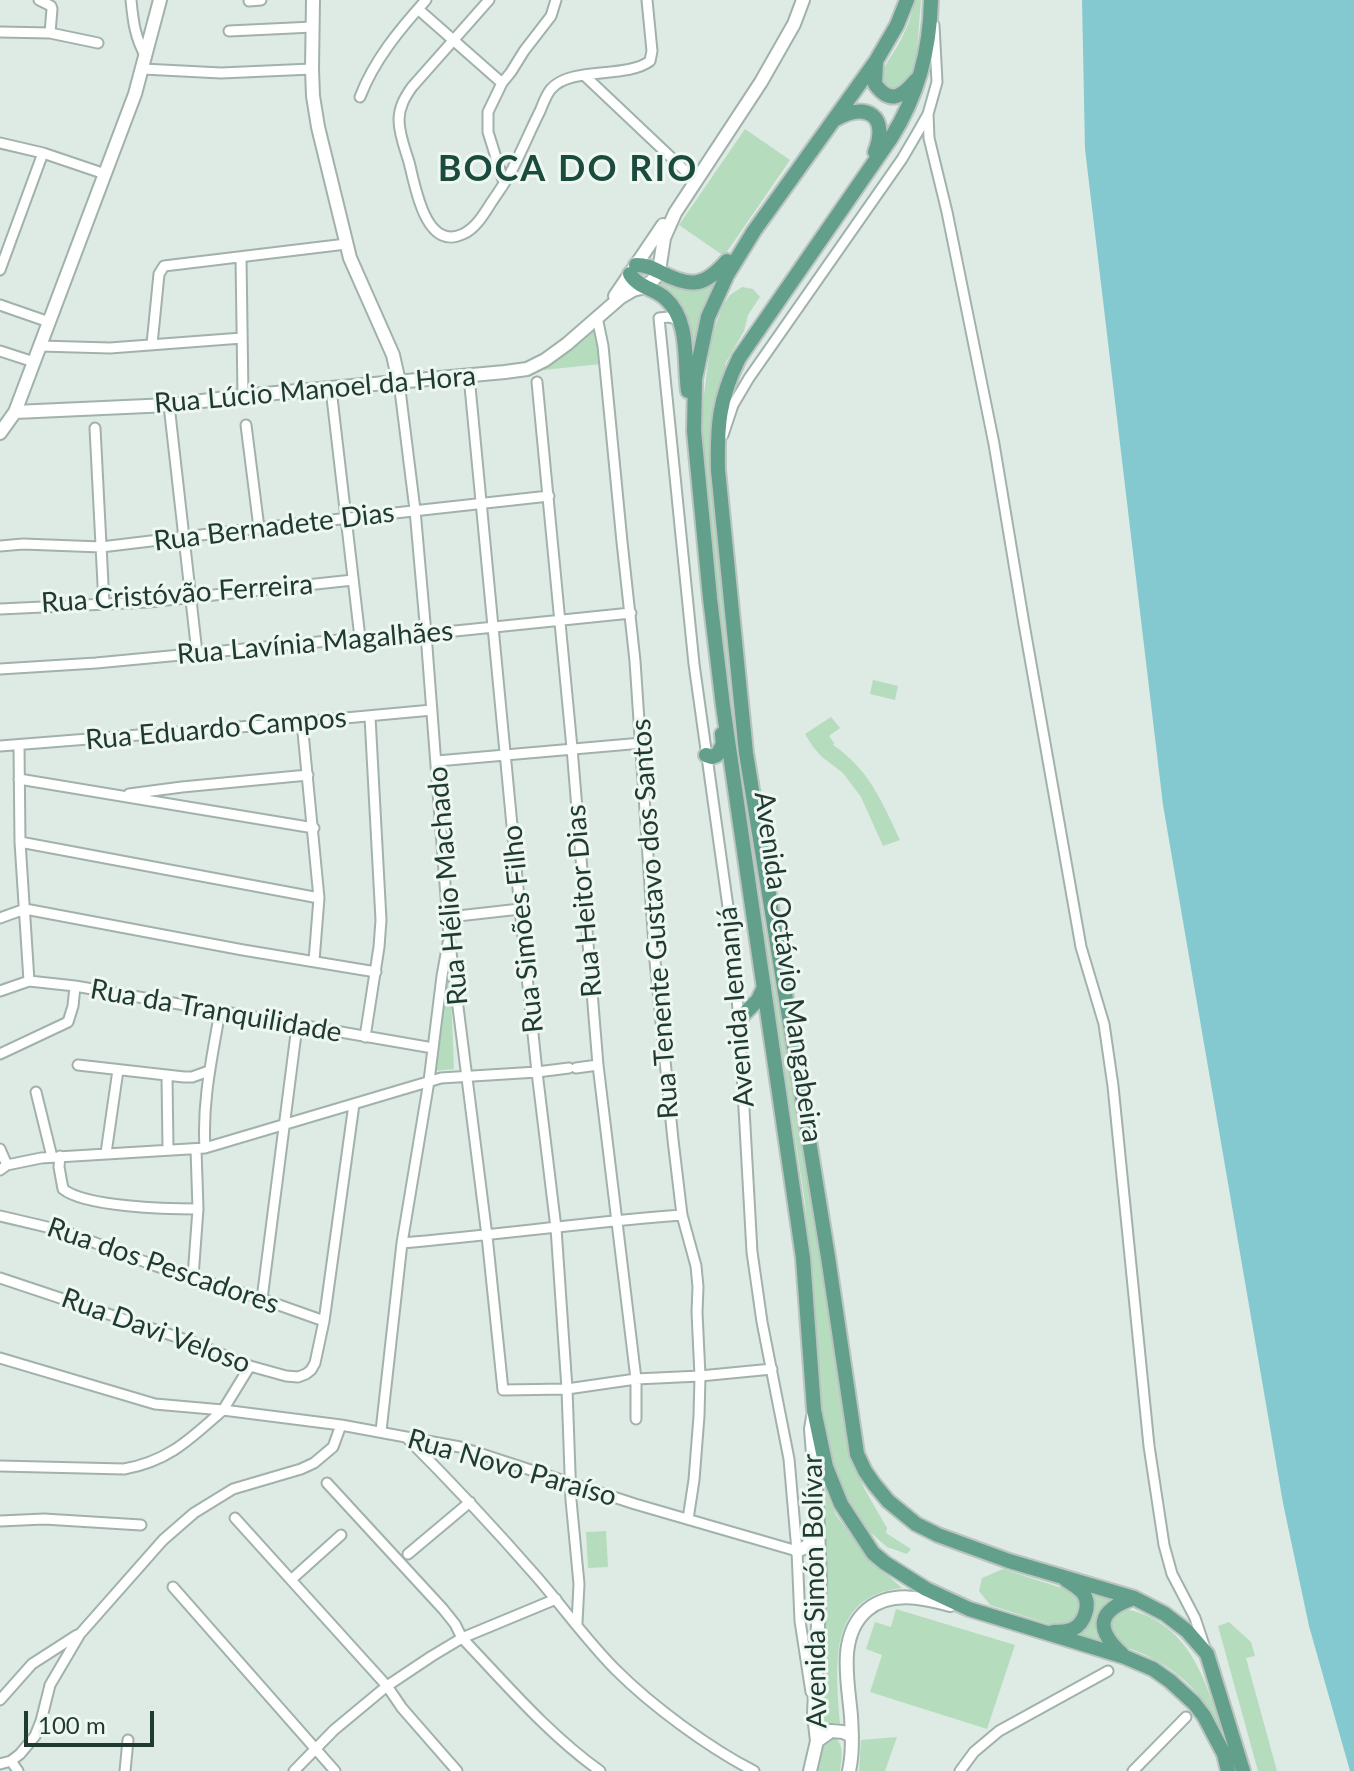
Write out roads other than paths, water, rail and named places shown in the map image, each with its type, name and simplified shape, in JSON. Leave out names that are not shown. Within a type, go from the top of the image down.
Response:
[{"type":"main road","name":"Avenida Octávio Mangabeira","points":[[907,0],[897,25],[876,61],[754,231],[727,275],[708,317],[695,379],[694,431],[723,706],[803,1258],[814,1410],[832,1485],[849,1519],[873,1553],[898,1573],[969,1609],[1125,1657],[1153,1669],[1194,1703],[1204,1716],[1224,1754],[1228,1771]]},
{"type":"main road","name":"Avenida Octávio Mangabeira","points":[[931,0],[929,40],[921,74],[900,124],[739,358],[725,390],[717,441],[746,753],[824,1229],[857,1454],[881,1493],[916,1524],[1009,1561],[1134,1598],[1176,1622],[1207,1654],[1243,1771]]},
{"type":"main road","points":[[876,61],[875,84],[884,94],[892,97],[903,94],[921,74]]},
{"type":"main road","points":[[833,121],[859,110],[871,114],[878,123],[880,138],[866,174]]},
{"type":"main road","points":[[694,431],[679,320],[665,297],[634,281],[633,269],[647,265],[684,283],[702,282],[716,273],[754,231]]},
{"type":"main road","points":[[706,755],[717,755],[723,744],[723,706]]},
{"type":"main road","points":[[739,1019],[758,1000],[765,987]]},
{"type":"main road","points":[[1044,1632],[1074,1629],[1082,1622],[1086,1610],[1082,1592],[1059,1575]]},
{"type":"main road","points":[[1125,1657],[1107,1638],[1104,1620],[1116,1604],[1134,1598]]},
{"type":"street","points":[[39,0],[52,9],[50,33]]},
{"type":"street","points":[[131,0],[134,28],[145,63]]},
{"type":"street","points":[[0,433],[15,412],[105,174],[145,63],[160,0]]},
{"type":"street","points":[[249,1],[261,0]]},
{"type":"street","points":[[313,0],[313,96],[318,127],[346,244],[393,355],[399,382]]},
{"type":"street","points":[[360,97],[372,70],[426,0]]},
{"type":"street","points":[[489,0],[412,87],[401,108],[399,121],[420,205],[432,228],[450,237],[461,236],[482,218],[504,183],[551,89],[566,80],[638,67],[650,61],[652,51],[647,0]]},
{"type":"street","points":[[504,183],[487,123],[488,112],[502,83],[551,16],[556,0]]},
{"type":"street","points":[[602,313],[627,293],[645,287],[655,278],[664,238],[675,213],[768,70],[794,24],[803,0]]},
{"type":"street","points":[[718,470],[722,437],[739,392],[902,159],[928,114],[937,82],[936,35],[931,0]]},
{"type":"street","points":[[418,9],[502,83]]},
{"type":"street","points":[[229,31],[313,27]]},
{"type":"street","points":[[0,32],[50,33],[98,43]]},
{"type":"street","points":[[145,63],[221,73],[312,69]]},
{"type":"street","points":[[585,76],[696,181]]},
{"type":"street","points":[[928,114],[929,138],[994,444],[1078,932],[1104,1024],[1149,1446],[1164,1545],[1172,1574],[1203,1636],[1207,1654]]},
{"type":"street","points":[[0,143],[43,153],[105,174]]},
{"type":"street","points":[[0,270],[43,153]]},
{"type":"street","points":[[602,313],[663,225],[675,213]]},
{"type":"street","points":[[152,344],[162,267],[346,244]]},
{"type":"street","points":[[241,257],[243,396]]},
{"type":"street","points":[[0,305],[49,322]]},
{"type":"street","name":"Rua Lúcio Manoel da Hora","points":[[15,412],[169,405],[517,371],[535,365],[567,344],[602,313]]},
{"type":"street","name":"Rua Tenente Gustavo dos Santos","points":[[602,313],[642,743],[655,961],[682,1215],[696,1266],[698,1287],[700,1376],[697,1449],[688,1519]]},
{"type":"street","name":"Avenida Iemanjá","points":[[679,320],[659,318],[685,590],[727,892],[739,1019],[752,1252],[789,1459],[800,1621],[814,1715]]},
{"type":"street","points":[[40,346],[95,349],[242,338]]},
{"type":"street","points":[[0,351],[34,362]]},
{"type":"street","name":"Rua Simões Filho","points":[[469,376],[520,909],[556,1228],[579,1584],[577,1623]]},
{"type":"street","name":"Rua Hélio Machado","points":[[399,382],[415,510],[449,936],[503,1390],[567,1389]]},
{"type":"street","name":"Rua Heitor Dias","points":[[537,382],[598,1065],[636,1379],[636,1419]]},
{"type":"street","points":[[331,389],[360,638]]},
{"type":"street","points":[[169,405],[197,653]]},
{"type":"street","points":[[246,425],[259,528]]},
{"type":"street","points":[[95,428],[104,604]]},
{"type":"street","name":"Rua Bernadete Dias","points":[[0,546],[101,547],[549,496]]},
{"type":"street","name":"Rua Cristóvão Ferreira","points":[[0,609],[190,598],[353,580]]},
{"type":"street","name":"Rua Lavínia Magalhães","points":[[0,669],[426,634],[631,613]]},
{"type":"street","name":"Rua Eduardo Campos","points":[[0,746],[432,710]]},
{"type":"street","points":[[365,1037],[379,947],[381,901],[370,717]]},
{"type":"street","points":[[302,722],[319,898],[314,961]]},
{"type":"street","points":[[437,761],[642,743]]},
{"type":"street","points":[[19,746],[20,842],[29,981]]},
{"type":"street","points":[[118,796],[308,775]]},
{"type":"street","points":[[19,779],[314,828]]},
{"type":"street","points":[[20,842],[319,898]]},
{"type":"street","points":[[0,918],[25,909],[376,972]]},
{"type":"street","points":[[449,917],[520,909]]},
{"type":"street","points":[[381,1431],[402,1243],[449,936]]},
{"type":"street","name":"Rua da Tranquilidade","points":[[0,991],[29,981],[75,986],[433,1048]]},
{"type":"street","points":[[0,1054],[68,1022],[75,986]]},
{"type":"street","points":[[193,1277],[203,1112],[220,1011]]},
{"type":"street","points":[[262,1299],[297,1026]]},
{"type":"street","points":[[78,1065],[167,1076],[192,1077],[209,1071]]},
{"type":"street","points":[[0,1149],[4,1167],[56,1156],[200,1148],[429,1081],[598,1065]]},
{"type":"street","points":[[106,1153],[118,1070]]},
{"type":"street","points":[[167,1076],[168,1150]]},
{"type":"street","points":[[36,1092],[63,1189],[74,1196],[145,1207],[198,1209]]},
{"type":"street","points":[[324,1321],[354,1104]]},
{"type":"street","points":[[402,1243],[682,1215]]},
{"type":"street","name":"Rua dos Pescadores","points":[[0,1216],[64,1231],[156,1266],[324,1321]]},
{"type":"street","name":"Rua Davi Veloso","points":[[0,1278],[286,1376],[298,1377],[311,1370],[324,1321]]},
{"type":"street","name":"Rua Novo Paraíso","points":[[0,1358],[155,1404],[341,1425],[460,1447],[797,1551]]},
{"type":"street","points":[[0,1466],[124,1469],[145,1465],[182,1445],[223,1410],[250,1366]]},
{"type":"street","points":[[567,1389],[636,1379],[772,1369]]},
{"type":"street","name":"Avenida Simón Bolívar","points":[[810,1771],[817,1741],[814,1715],[820,1579],[811,1429],[814,1410]]},
{"type":"street","points":[[0,1764],[20,1754],[35,1736],[50,1685],[80,1634],[163,1540],[187,1519],[233,1489],[314,1463],[333,1447],[341,1425]]},
{"type":"street","points":[[406,1437],[470,1502],[615,1669],[649,1700],[754,1771]]},
{"type":"street","points":[[327,1483],[443,1609],[462,1638],[548,1728],[600,1771]]},
{"type":"street","points":[[408,1554],[470,1502]]},
{"type":"street","points":[[797,1551],[805,1549],[810,1542],[817,1504]]},
{"type":"street","points":[[235,1518],[387,1686],[402,1708],[457,1771]]},
{"type":"street","points":[[0,1521],[44,1519],[141,1525]]},
{"type":"street","points":[[292,1579],[341,1535]]},
{"type":"street","points":[[173,1587],[335,1771]]},
{"type":"street","name":"Avenida Simón Bolívar","points":[[849,1771],[852,1736],[846,1672],[848,1650],[852,1632],[864,1613],[885,1601],[906,1597],[969,1609]]},
{"type":"street","points":[[294,1771],[334,1730],[387,1686],[449,1645],[556,1599]]},
{"type":"street","points":[[2,1692],[43,1655],[80,1634]]},
{"type":"street","points":[[960,1771],[981,1746],[999,1731],[1108,1671]]},
{"type":"street","points":[[1133,1771],[1186,1717]]},
{"type":"street","points":[[817,1741],[831,1731],[852,1736]]},
{"type":"street","points":[[125,1771],[128,1740]]},
{"type":"street","points":[[11,1761],[18,1771]]},
{"type":"water","points":[[1082,0],[1354,0],[1354,1771],[1350,1771],[1309,1626],[1283,1503],[1163,805],[1085,149]]},
{"type":"district","name":"BOCA DO RIO","points":[[568,169]]}]
